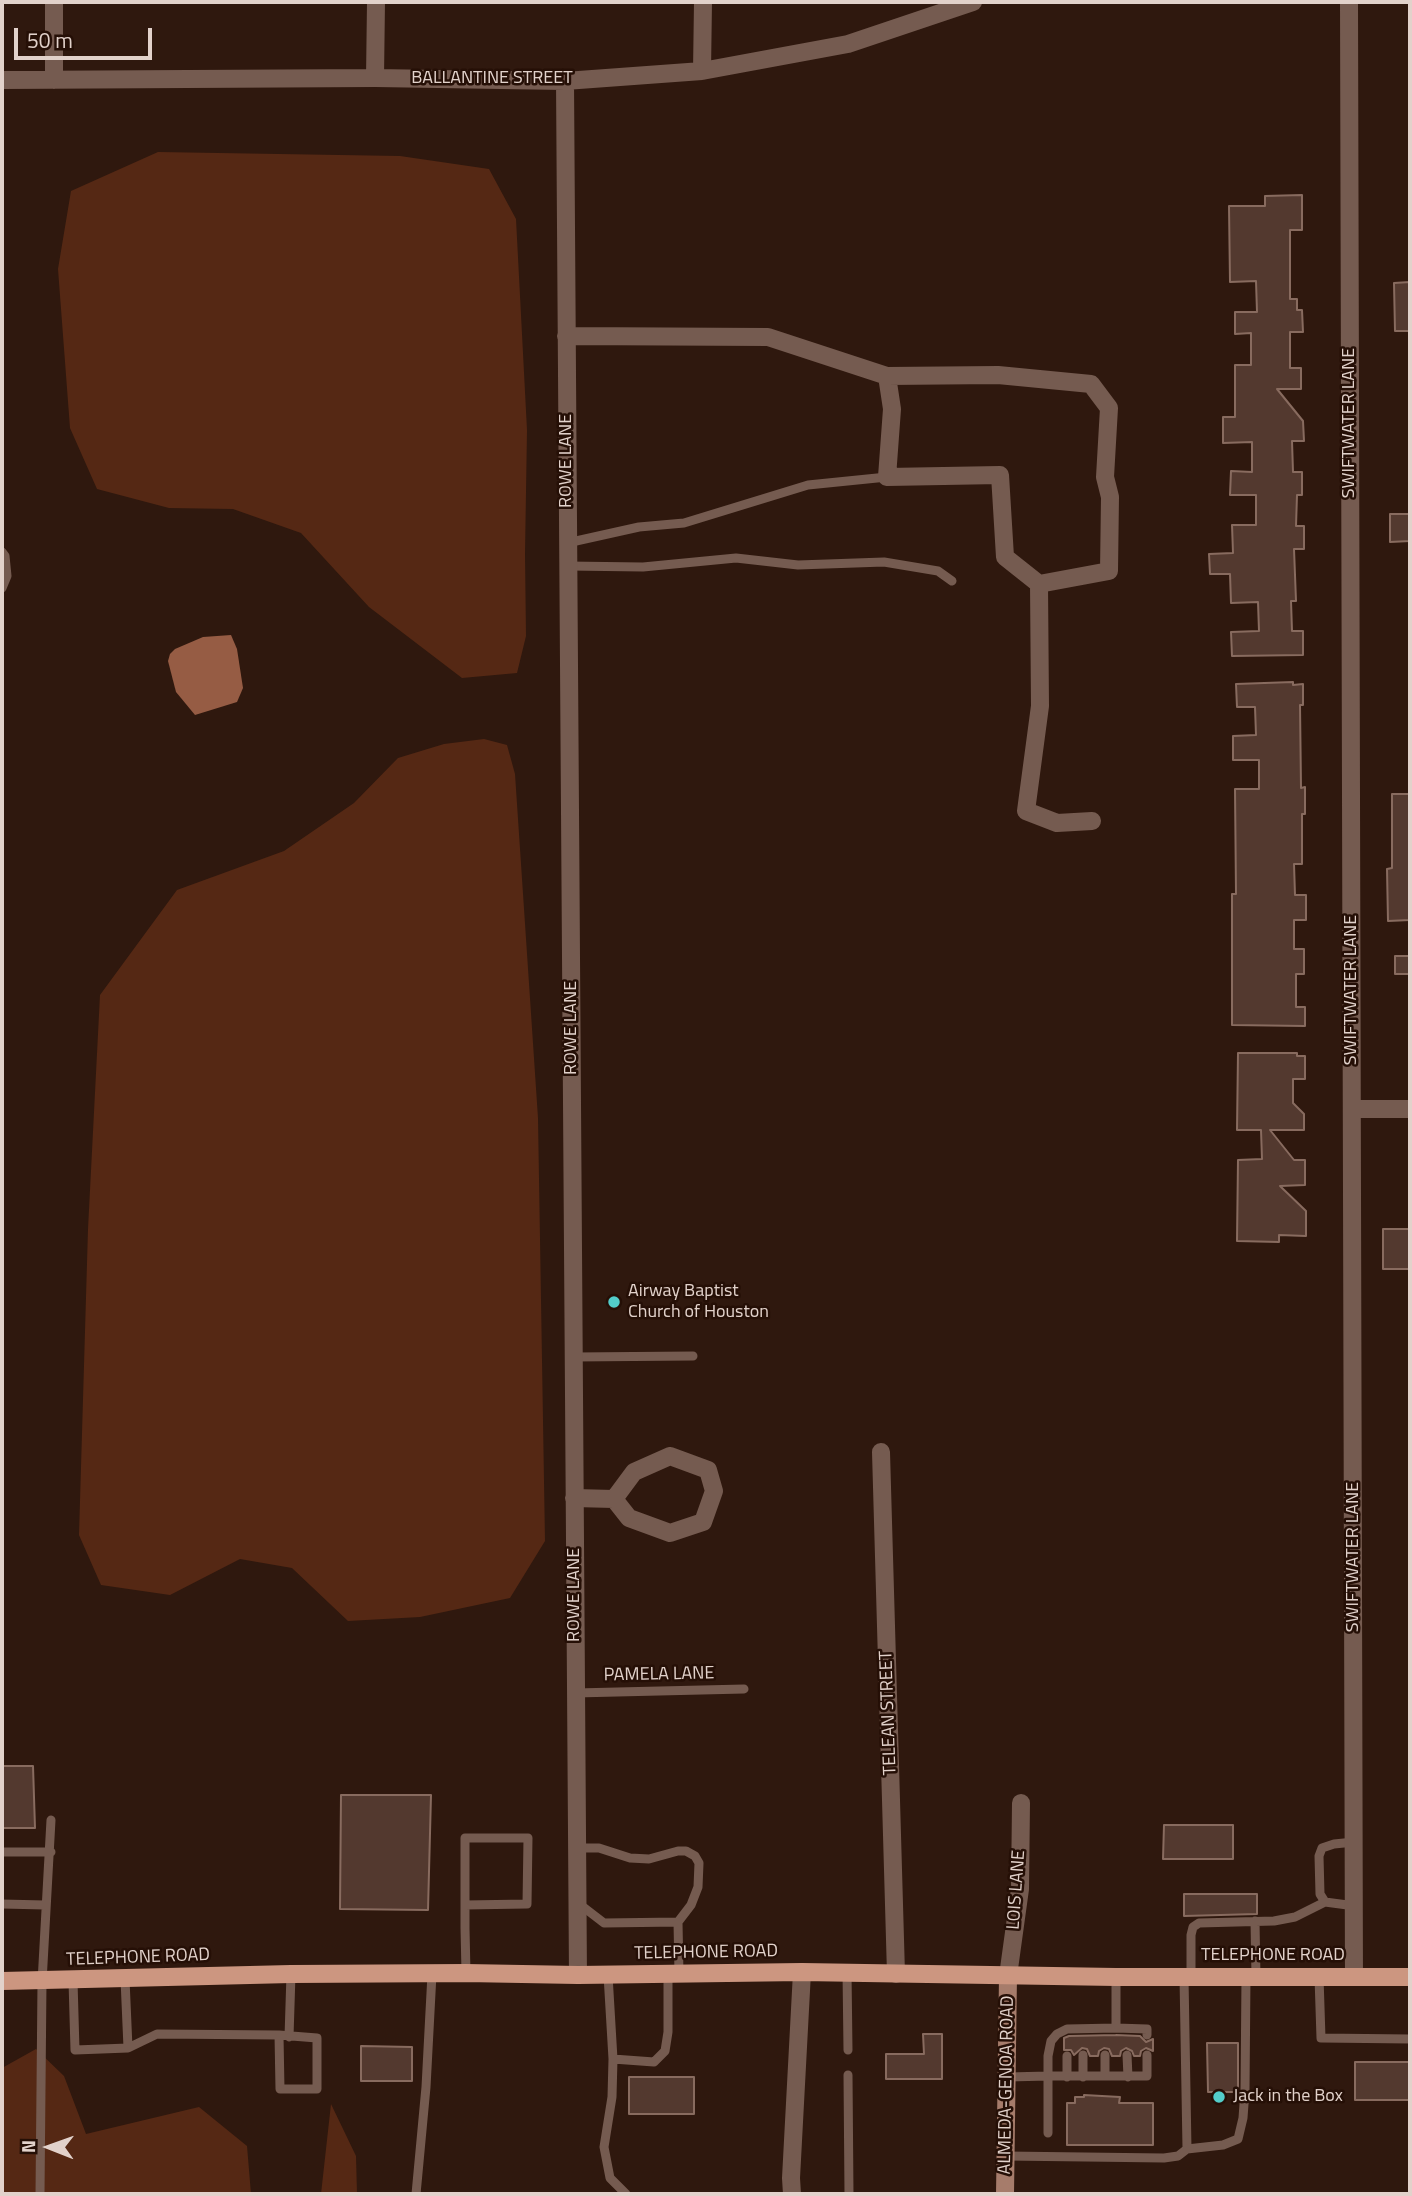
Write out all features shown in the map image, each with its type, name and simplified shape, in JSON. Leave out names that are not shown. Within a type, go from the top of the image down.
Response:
[{"type":"main road","name":"TELEPHONE ROAD","points":[[2,1981],[290,1974],[673,1975],[802,1972],[1116,1978],[1410,1978]]},
{"type":"main road","name":"ALMEDA-GENOA ROAD","points":[[1005,2194],[1008,1976]]},
{"type":"street","points":[[54,2],[54,80]]},
{"type":"street","points":[[375,78],[376,2]]},
{"type":"street","points":[[702,71],[703,2]]},
{"type":"street","name":"BALLANTINE STREET","points":[[2,80],[375,78],[565,81],[702,71],[848,44],[973,2]]},
{"type":"street","name":"SWIFTWATER LANE","points":[[1349,2],[1354,1977]]},
{"type":"street","name":"ROWE LANE","points":[[565,81],[578,1975]]},
{"type":"street","points":[[566,336],[768,337],[887,376],[998,376],[1091,384],[1109,408],[1105,477],[1110,497],[1110,571],[1039,584],[1004,557],[1000,475],[887,477],[892,409],[887,376]]},
{"type":"street","points":[[1039,584],[1040,706],[1026,811],[1057,823],[1092,821]]},
{"type":"street","points":[[1353,1109],[1410,1109]]},
{"type":"street","name":"TELEAN STREET","points":[[881,1452],[896,1974]]},
{"type":"street","points":[[574,1498],[614,1500],[629,1518],[670,1533],[703,1522],[714,1491],[708,1470],[670,1456],[634,1472],[614,1500]]},
{"type":"street","name":"LOIS LANE","points":[[1008,1976],[1020,1889],[1021,1803]]},
{"type":"street","points":[[792,2194],[802,1972]]},
{"type":"lane","points":[[568,542],[639,527],[684,523],[808,485],[887,477]]},
{"type":"lane","points":[[2,552],[5,556],[7,576],[2,587]]},
{"type":"lane","points":[[568,566],[643,567],[736,558],[798,565],[884,562],[938,571],[952,581]]},
{"type":"lane","points":[[574,1356],[693,1356]]},
{"type":"lane","name":"PAMELA LANE","points":[[575,1693],[744,1689]]},
{"type":"lane","points":[[40,2194],[42,1982],[51,1820]]},
{"type":"lane","points":[[465,1905],[527,1904],[528,1838],[465,1838],[465,1905],[466,1973]]},
{"type":"lane","points":[[1325,1902],[1320,1895],[1319,1856],[1322,1848],[1334,1843],[1354,1842]]},
{"type":"lane","points":[[576,1848],[599,1849],[630,1858],[649,1859],[686,1851],[695,1856],[699,1863],[698,1887],[691,1905],[678,1922],[664,2051],[654,2062],[612,2059]]},
{"type":"lane","points":[[2,1852],[51,1852]]},
{"type":"lane","points":[[577,1901],[604,1923],[678,1922]]},
{"type":"lane","points":[[1186,2149],[1187,1977],[1194,1927],[1207,1921],[1255,1921],[1295,1917],[1325,1902],[1354,1906]]},
{"type":"lane","points":[[2,1904],[45,1905]]},
{"type":"lane","points":[[1006,2156],[1164,2158],[1178,2156],[1186,2149],[1223,2145],[1238,2139],[1243,2118],[1255,1921]]},
{"type":"lane","points":[[847,1972],[848,2050]]},
{"type":"lane","points":[[73,1980],[75,2050],[128,2048],[156,2034],[284,2036],[317,2038],[317,2089],[280,2089],[284,2036],[290,1974]]},
{"type":"lane","points":[[416,2194],[426,2087],[432,1974]]},
{"type":"lane","points":[[608,1975],[612,2097],[604,2147],[610,2178],[626,2194]]},
{"type":"lane","points":[[1116,1978],[1116,2028]]},
{"type":"lane","points":[[1319,1978],[1321,2038],[1410,2039]]},
{"type":"lane","points":[[125,1979],[128,2048]]},
{"type":"lane","points":[[1048,2133],[1048,2056],[1051,2041],[1057,2034],[1105,2032],[1116,2028],[1127,2032],[1147,2029],[1147,2035]]},
{"type":"lane","points":[[1083,2055],[1083,2077]]},
{"type":"lane","points":[[1105,2055],[1105,2076]]},
{"type":"lane","points":[[1008,2077],[1147,2076],[1147,2055]]},
{"type":"lane","points":[[1067,2056],[1067,2077]]},
{"type":"lane","points":[[1127,2056],[1128,2077]]},
{"type":"lane","points":[[848,2075],[849,2194]]},
{"type":"shaded area","points":[[158,152],[400,156],[489,169],[516,219],[527,430],[526,636],[517,673],[462,678],[369,607],[301,533],[233,509],[169,508],[97,489],[70,428],[58,269],[71,191]]},
{"type":"shaded area","points":[[231,635],[237,649],[243,688],[237,702],[195,715],[176,692],[168,661],[170,654],[175,649],[203,637]]},
{"type":"shaded area","points":[[484,739],[507,745],[515,774],[538,1118],[545,1541],[510,1598],[420,1617],[348,1621],[292,1568],[240,1559],[170,1595],[101,1585],[79,1535],[88,1229],[100,995],[177,890],[284,851],[354,803],[398,758],[444,744]]},
{"type":"shaded area","points":[[36,2049],[64,2076],[86,2134],[199,2107],[247,2146],[251,2194],[2,2194],[2,2068]]},
{"type":"shaded area","points":[[331,2104],[356,2156],[357,2194],[321,2194]]},
{"type":"building","points":[[1302,195],[1302,230],[1290,230],[1290,299],[1297,299],[1297,310],[1302,310],[1303,332],[1290,332],[1290,368],[1301,368],[1301,389],[1277,389],[1303,421],[1304,441],[1292,441],[1293,472],[1302,472],[1302,495],[1297,495],[1296,526],[1304,526],[1304,549],[1294,549],[1296,601],[1291,601],[1292,631],[1303,631],[1303,655],[1232,656],[1231,632],[1259,631],[1258,602],[1231,603],[1230,574],[1210,574],[1209,554],[1233,553],[1232,525],[1256,525],[1256,495],[1230,495],[1231,471],[1252,472],[1252,442],[1223,443],[1223,417],[1235,417],[1235,365],[1251,365],[1251,333],[1235,334],[1235,312],[1257,312],[1256,281],[1230,282],[1229,206],[1265,206],[1265,196]]},
{"type":"building","points":[[1410,282],[1410,331],[1395,331],[1394,283]]},
{"type":"building","points":[[1390,514],[1410,514],[1410,541],[1390,542]]},
{"type":"building","points":[[1293,682],[1293,685],[1303,684],[1303,705],[1300,705],[1301,788],[1305,787],[1305,814],[1302,814],[1302,864],[1294,864],[1295,895],[1306,895],[1306,920],[1294,920],[1294,949],[1304,949],[1304,974],[1296,974],[1296,1007],[1305,1007],[1305,1026],[1232,1025],[1232,894],[1236,894],[1235,789],[1259,789],[1259,760],[1233,760],[1233,736],[1256,735],[1255,707],[1237,707],[1236,684]]},
{"type":"building","points":[[1392,794],[1410,794],[1410,920],[1388,921],[1387,869],[1392,868]]},
{"type":"building","points":[[1395,956],[1410,956],[1410,974],[1395,974]]},
{"type":"building","points":[[1238,1053],[1297,1053],[1297,1056],[1305,1056],[1305,1079],[1293,1079],[1293,1103],[1304,1114],[1304,1130],[1270,1130],[1294,1160],[1305,1160],[1305,1185],[1280,1186],[1306,1211],[1306,1236],[1279,1235],[1279,1242],[1237,1241],[1238,1160],[1262,1159],[1261,1130],[1237,1130]]},
{"type":"building","points":[[1383,1229],[1410,1229],[1410,1269],[1383,1269]]},
{"type":"building","points":[[2,1766],[33,1766],[35,1828],[2,1828]]},
{"type":"building","points":[[341,1795],[431,1795],[428,1910],[340,1909]]},
{"type":"building","points":[[1164,1825],[1233,1825],[1233,1859],[1163,1859]]},
{"type":"building","points":[[1184,1894],[1257,1894],[1257,1914],[1184,1916]]},
{"type":"building","points":[[923,2034],[942,2034],[942,2079],[886,2079],[886,2054],[924,2054]]},
{"type":"building","points":[[1069,2036],[1140,2036],[1146,2042],[1153,2039],[1153,2051],[1146,2048],[1141,2051],[1140,2056],[1134,2056],[1132,2051],[1126,2048],[1121,2051],[1120,2056],[1112,2056],[1109,2049],[1104,2048],[1099,2051],[1098,2056],[1090,2056],[1087,2049],[1082,2048],[1074,2055],[1071,2050],[1064,2050],[1064,2038]]},
{"type":"building","points":[[1207,2043],[1238,2043],[1238,2092],[1208,2092]]},
{"type":"building","points":[[361,2046],[412,2047],[412,2081],[361,2081]]},
{"type":"building","points":[[1355,2062],[1410,2062],[1410,2100],[1355,2100]]},
{"type":"building","points":[[629,2077],[694,2077],[694,2114],[629,2114]]},
{"type":"building","points":[[1075,2097],[1120,2097],[1119,2103],[1153,2103],[1153,2145],[1067,2145],[1067,2103],[1075,2103]]},
{"type":"place","name":"Airway Baptist Church of Houston","points":[[614,1302]]},
{"type":"place","name":"Jack in the Box","points":[[1219,2097]]}]
